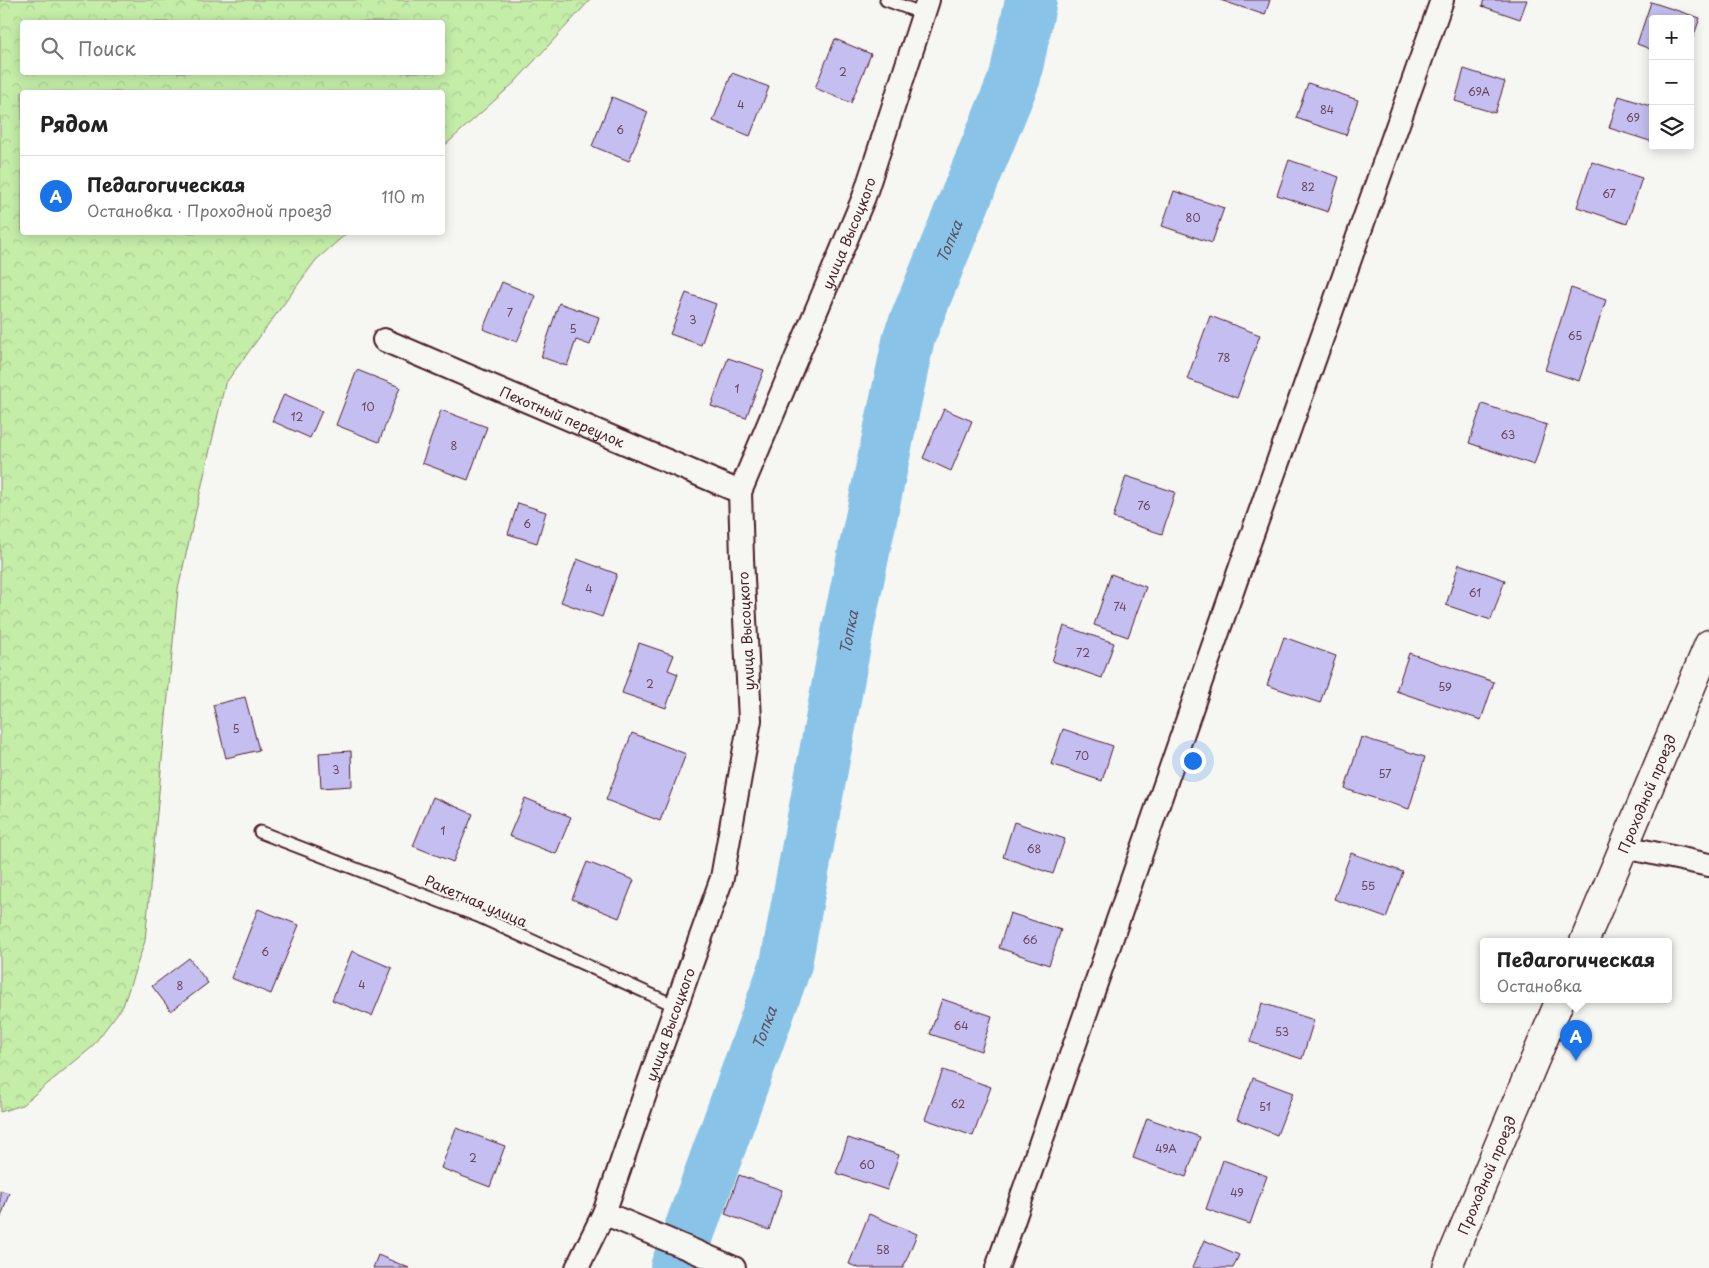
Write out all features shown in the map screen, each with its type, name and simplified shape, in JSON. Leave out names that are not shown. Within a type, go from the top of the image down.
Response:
[{"type":"street","points":[[997,1268],[1235,582],[1442,0]]},
{"type":"street","name":"улица Высоцкого","points":[[577,1268],[604,1213],[722,878],[750,720],[740,492],[864,197],[926,7]]},
{"type":"street","name":"Пехотный переулок","points":[[384,340],[740,492]]},
{"type":"street","name":"Проходной проезд","points":[[1586,938],[1709,644]]},
{"type":"street","points":[[1624,847],[1709,865]]},
{"type":"street","name":"Проходной проезд","points":[[1447,1268],[1559,1003]]},
{"type":"street","points":[[604,1213],[734,1268]]},
{"type":"lane","points":[[886,0],[926,7]]},
{"type":"lane","name":"Ракетная улица","points":[[260,832],[478,916],[676,1006]]},
{"type":"green space","points":[[0,0],[590,0],[515,82],[445,145],[445,90],[20,90],[20,235],[345,235],[316,260],[225,384],[178,589],[145,941],[123,1006],[91,1048],[22,1105],[0,1112]]},
{"type":"building","points":[[1220,0],[1270,0],[1265,15]]},
{"type":"building","points":[[1484,0],[1527,0],[1520,19],[1482,6]]},
{"type":"building","points":[[1651,2],[1691,15],[1649,15],[1649,48],[1637,44]]},
{"type":"building","points":[[1694,16],[1700,18],[1694,35]]},
{"type":"building","points":[[835,39],[871,54],[851,103],[815,88]]},
{"type":"building","points":[[1464,69],[1505,82],[1495,113],[1455,101]]},
{"type":"building","points":[[732,73],[769,87],[750,136],[713,121]]},
{"type":"building","points":[[1308,83],[1358,100],[1346,135],[1296,118]]},
{"type":"building","points":[[1619,96],[1649,106],[1649,141],[1609,128]]},
{"type":"building","points":[[612,97],[648,112],[629,161],[592,146]]},
{"type":"building","points":[[1289,160],[1339,177],[1328,212],[1277,195]]},
{"type":"building","points":[[1592,162],[1642,178],[1627,224],[1577,207]]},
{"type":"building","points":[[1174,191],[1224,208],[1212,243],[1162,226]]},
{"type":"building","points":[[502,282],[536,296],[517,342],[483,329]]},
{"type":"building","points":[[1571,288],[1606,300],[1579,381],[1545,370]]},
{"type":"building","points":[[686,293],[716,304],[701,345],[670,334]]},
{"type":"building","points":[[559,303],[599,317],[590,345],[576,340],[567,366],[541,357]]},
{"type":"building","points":[[1210,316],[1260,335],[1237,398],[1187,379]]},
{"type":"building","points":[[728,358],[764,370],[746,418],[711,406]]},
{"type":"building","points":[[357,370],[400,387],[379,442],[336,425]]},
{"type":"building","points":[[284,394],[322,411],[310,438],[272,421]]},
{"type":"building","points":[[1482,404],[1547,425],[1534,465],[1469,443]]},
{"type":"building","points":[[944,409],[972,421],[951,471],[923,458]]},
{"type":"building","points":[[441,410],[487,427],[468,480],[422,463]]},
{"type":"building","points":[[1126,476],[1175,492],[1162,534],[1113,518]]},
{"type":"building","points":[[518,503],[546,512],[537,543],[508,534]]},
{"type":"building","points":[[577,559],[617,574],[602,617],[561,602]]},
{"type":"building","points":[[1459,564],[1505,580],[1491,620],[1446,605]]},
{"type":"building","points":[[1111,574],[1146,587],[1128,637],[1094,625]]},
{"type":"building","points":[[1064,626],[1114,643],[1102,678],[1052,661]]},
{"type":"building","points":[[1284,637],[1336,656],[1320,703],[1267,685]]},
{"type":"building","points":[[639,643],[674,655],[668,670],[678,674],[666,708],[622,693]]},
{"type":"building","points":[[1409,653],[1494,682],[1481,720],[1396,691]]},
{"type":"building","points":[[245,697],[259,750],[226,758],[213,705]]},
{"type":"building","points":[[1063,729],[1113,746],[1102,781],[1051,764]]},
{"type":"building","points":[[632,733],[686,754],[660,821],[606,800]]},
{"type":"building","points":[[1361,737],[1425,757],[1409,809],[1345,789]]},
{"type":"building","points":[[351,751],[352,786],[321,788],[319,753]]},
{"type":"building","points":[[433,797],[473,814],[453,862],[413,846]]},
{"type":"building","points":[[525,798],[571,817],[556,854],[509,836]]},
{"type":"building","points":[[1014,822],[1065,839],[1053,874],[1003,857]]},
{"type":"building","points":[[1351,853],[1403,872],[1386,918],[1334,899]]},
{"type":"building","points":[[587,862],[634,880],[619,918],[572,899]]},
{"type":"building","points":[[258,909],[299,925],[271,994],[231,978]]},
{"type":"building","points":[[1010,913],[1061,930],[1049,965],[999,948]]},
{"type":"building","points":[[352,951],[392,968],[372,1016],[332,1000]]},
{"type":"building","points":[[189,958],[208,983],[171,1011],[152,986]]},
{"type":"building","points":[[942,999],[992,1016],[981,1051],[930,1034]]},
{"type":"building","points":[[1262,1003],[1314,1020],[1302,1059],[1250,1042]]},
{"type":"building","points":[[943,1070],[991,1087],[973,1136],[925,1119]]},
{"type":"building","points":[[1253,1078],[1293,1093],[1277,1135],[1237,1119]]},
{"type":"building","points":[[1147,1118],[1200,1137],[1186,1177],[1133,1158]]},
{"type":"building","points":[[456,1128],[505,1146],[490,1187],[441,1168]]},
{"type":"building","points":[[848,1138],[899,1155],[887,1190],[836,1173]]},
{"type":"building","points":[[1223,1160],[1267,1176],[1250,1224],[1206,1209]]},
{"type":"building","points":[[739,1175],[782,1190],[769,1230],[725,1214]]},
{"type":"building","points":[[0,1190],[9,1193],[0,1220]]},
{"type":"building","points":[[869,1214],[917,1234],[903,1268],[859,1268],[849,1264]]},
{"type":"building","points":[[1204,1240],[1239,1255],[1233,1268],[1192,1268]]},
{"type":"building","points":[[378,1255],[409,1268],[373,1268]]},
{"type":"waterway","name":"Топка","points":[[676,1268],[786,964],[849,623],[909,337],[1015,77],[1031,0]]},
{"type":"place","name":"Педагогическая","points":[[1576,1061]]}]
